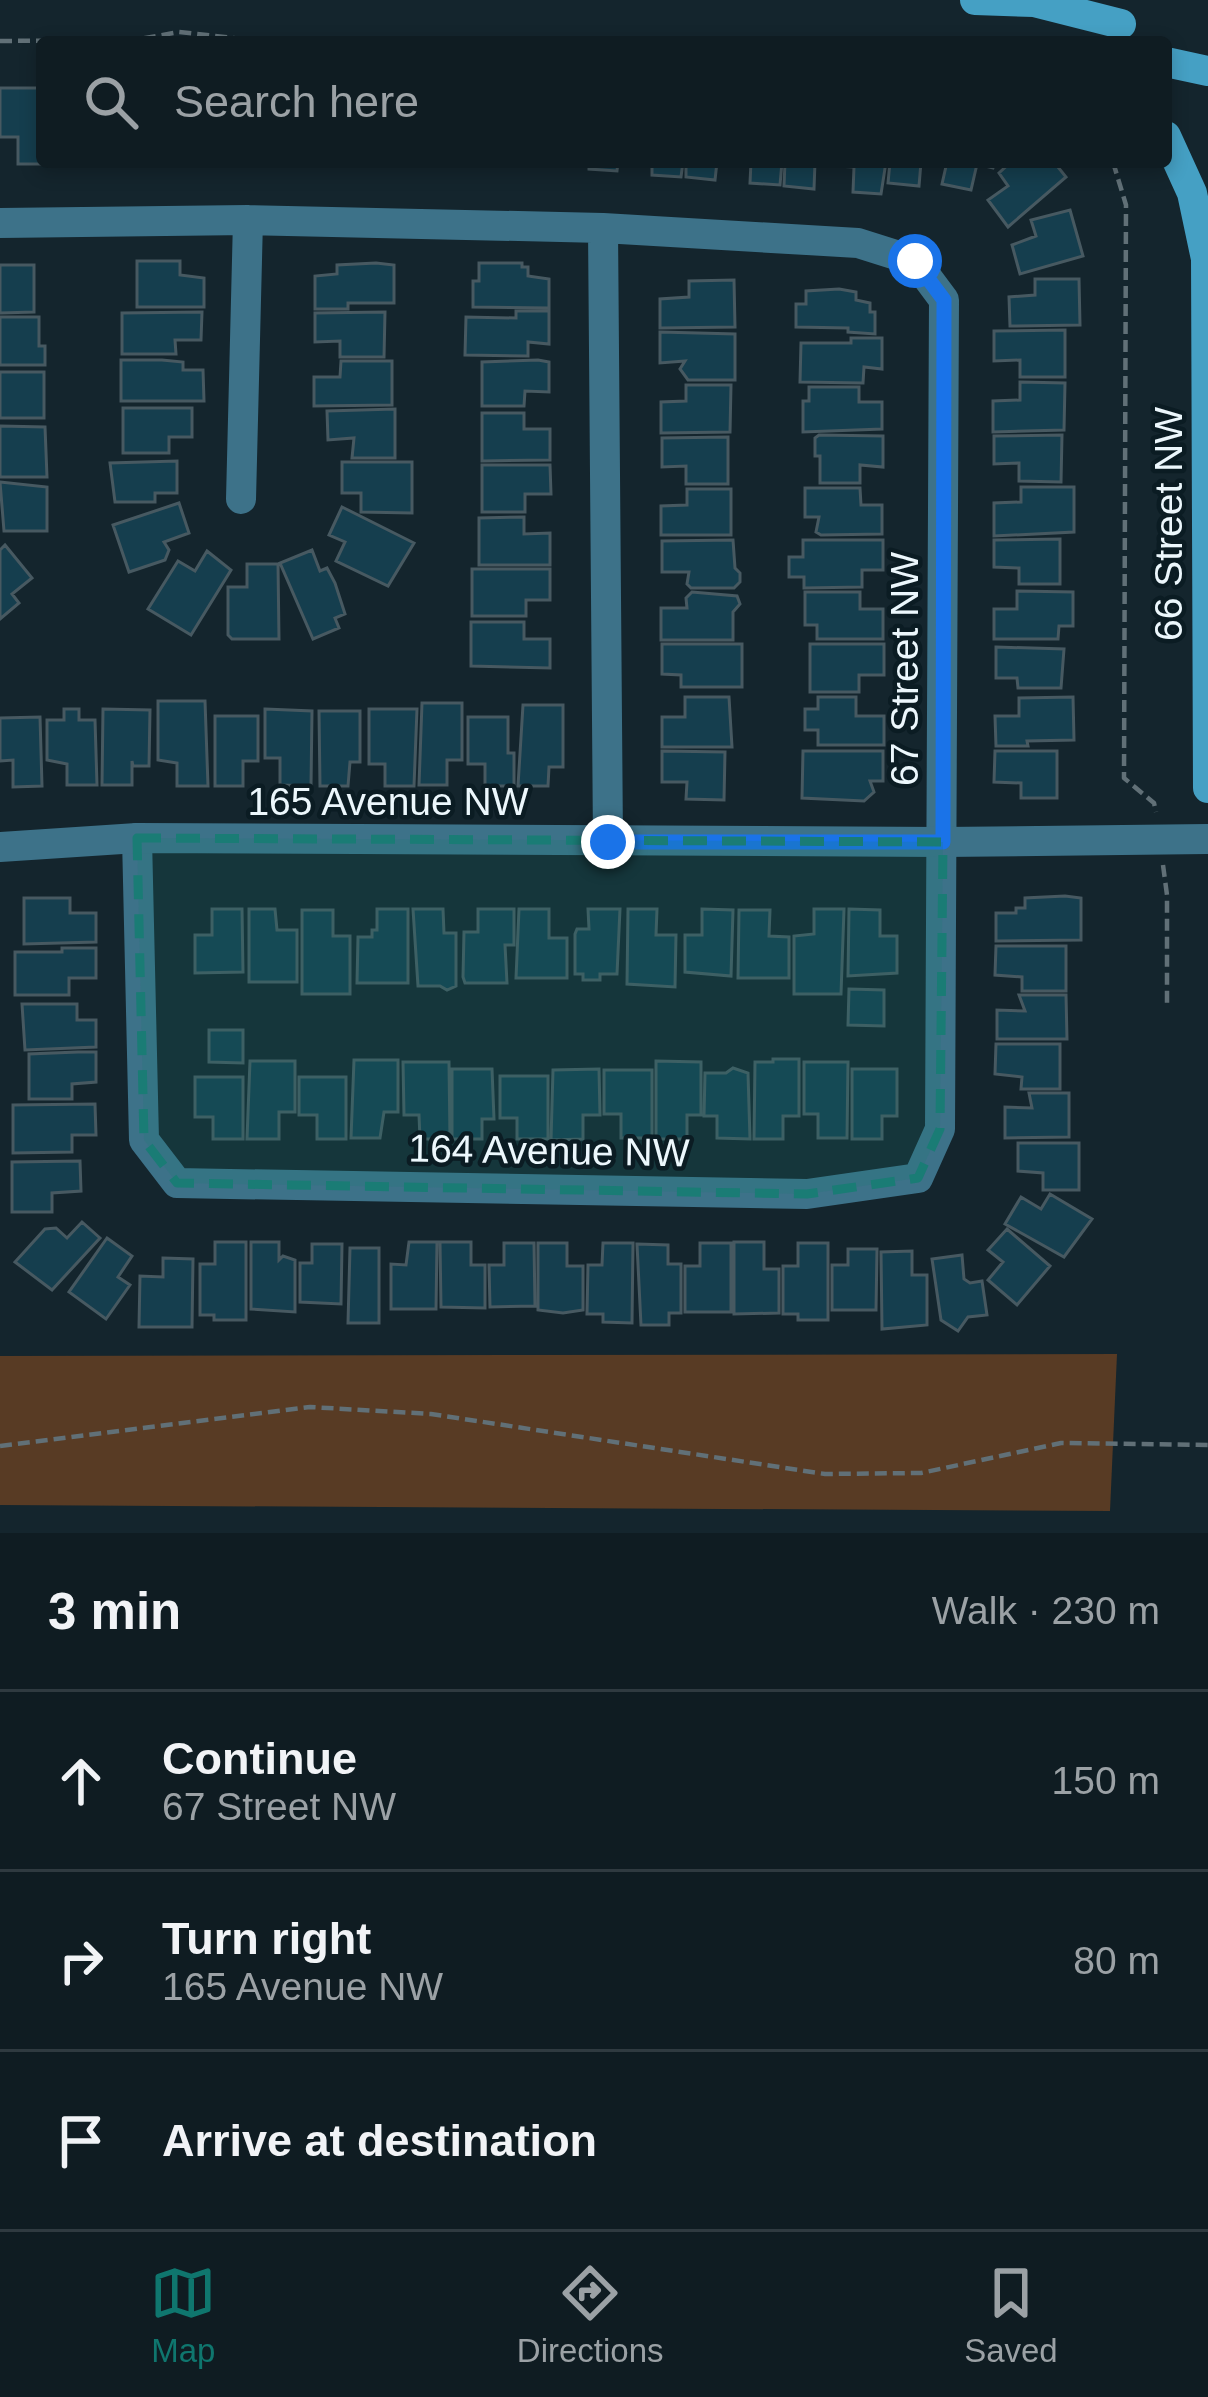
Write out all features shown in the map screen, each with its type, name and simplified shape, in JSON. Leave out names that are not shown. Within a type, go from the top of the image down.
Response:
[{"type":"main road","points":[[975,0],[1034,2],[1122,22]]},
{"type":"main road","points":[[1172,63],[1208,71]]},
{"type":"main road","name":"66 Street NW","points":[[1172,149],[1192,193],[1207,254],[1208,788]]},
{"type":"street","points":[[0,223],[248,220],[603,228],[608,842]]},
{"type":"street","points":[[241,499],[248,220]]},
{"type":"street","name":"67 Street NW","points":[[603,228],[858,243],[915,261],[944,300],[940,1129],[918,1178]]},
{"type":"street","name":"165 Avenue NW","points":[[0,847],[137,838],[1208,839]]},
{"type":"street","name":"164 Avenue NW","points":[[137,838],[144,1140],[177,1184],[807,1194],[918,1178]]},
{"type":"path","points":[[168,36],[202,32],[225,36]]},
{"type":"path","points":[[0,41],[36,41]]},
{"type":"path","points":[[1115,168],[1126,206],[1124,778],[1154,802],[1167,895],[1167,1007]]},
{"type":"path","points":[[0,1446],[310,1407],[431,1414],[825,1474],[921,1473],[1060,1443],[1208,1445]]},
{"type":"highlighted area","points":[[137,838],[943,842],[940,1129],[918,1178],[807,1194],[177,1183],[144,1140]]},
{"type":"shaded area","points":[[1117,1354],[1110,1511],[0,1505],[0,1356]]},
{"type":"building","points":[[0,88],[36,88],[36,164],[18,164],[18,137],[0,137]]},
{"type":"building","points":[[652,168],[682,168],[681,177],[652,175]]},
{"type":"building","points":[[686,168],[716,168],[715,180],[686,177]]},
{"type":"building","points":[[751,168],[781,168],[780,185],[750,183]]},
{"type":"building","points":[[785,168],[815,168],[814,189],[784,186]]},
{"type":"building","points":[[854,168],[885,168],[881,194],[853,192]]},
{"type":"building","points":[[889,168],[920,168],[919,186],[888,183]]},
{"type":"building","points":[[946,168],[976,168],[971,190],[942,184]]},
{"type":"building","points":[[1004,168],[1059,168],[1066,177],[1008,227],[988,200],[1008,186],[999,173]]},
{"type":"building","points":[[1070,210],[1083,256],[1020,274],[1012,245],[1036,236],[1031,220]]},
{"type":"building","points":[[137,261],[180,261],[180,275],[204,278],[204,307],[137,307]]},
{"type":"building","points":[[479,263],[522,263],[528,267],[528,276],[549,279],[549,308],[473,307]]},
{"type":"building","points":[[0,265],[34,265],[34,312],[0,313]]},
{"type":"building","points":[[337,265],[394,265],[394,303],[315,309],[315,276],[337,274]]},
{"type":"building","points":[[1035,279],[1079,279],[1080,325],[1010,326],[1009,297],[1035,295]]},
{"type":"building","points":[[734,280],[735,327],[660,328],[660,299],[689,297],[689,281]]},
{"type":"building","points":[[806,291],[856,292],[856,300],[870,303],[875,334],[796,327],[796,304],[806,304]]},
{"type":"building","points":[[516,311],[549,311],[549,344],[528,342],[528,356],[465,355],[466,317],[516,318]]},
{"type":"building","points":[[202,312],[201,340],[175,340],[176,354],[122,354],[122,313]]},
{"type":"building","points":[[385,312],[384,357],[340,357],[340,341],[315,342],[315,313]]},
{"type":"building","points":[[0,317],[39,317],[45,365],[0,365]]},
{"type":"building","points":[[1065,330],[1065,377],[1020,377],[1020,360],[994,361],[994,331]]},
{"type":"building","points":[[660,332],[735,334],[735,380],[688,380],[680,369],[685,361],[660,363]]},
{"type":"building","points":[[851,338],[882,338],[882,369],[864,367],[863,383],[800,382],[801,343],[851,343]]},
{"type":"building","points":[[121,360],[183,362],[183,370],[203,370],[204,401],[121,401]]},
{"type":"building","points":[[341,361],[392,361],[392,405],[314,406],[314,377],[340,377]]},
{"type":"building","points":[[482,362],[549,362],[549,392],[525,391],[524,406],[482,406]]},
{"type":"building","points":[[0,372],[44,372],[44,418],[0,418]]},
{"type":"building","points":[[1020,382],[1065,383],[1064,430],[993,432],[993,401],[1020,400]]},
{"type":"building","points":[[686,385],[731,385],[730,432],[661,433],[661,402],[686,401]]},
{"type":"building","points":[[809,387],[859,387],[859,402],[882,402],[882,429],[803,432],[803,401],[809,401]]},
{"type":"building","points":[[123,408],[192,408],[192,437],[169,437],[169,453],[123,453]]},
{"type":"building","points":[[395,409],[395,458],[352,458],[354,438],[328,440],[327,411]]},
{"type":"building","points":[[482,413],[524,413],[524,429],[550,429],[550,460],[482,461]]},
{"type":"building","points":[[0,426],[45,427],[47,477],[0,477]]},
{"type":"building","points":[[819,435],[883,436],[883,467],[860,465],[860,483],[820,483],[820,456],[815,456]]},
{"type":"building","points":[[1062,435],[1061,482],[1019,481],[1019,463],[994,464],[994,436]]},
{"type":"building","points":[[728,437],[728,484],[686,484],[686,466],[662,467],[662,438]]},
{"type":"building","points":[[177,461],[177,493],[155,493],[155,502],[115,502],[110,463]]},
{"type":"building","points":[[342,462],[412,462],[412,513],[361,512],[361,493],[342,493]]},
{"type":"building","points":[[482,465],[550,465],[551,494],[525,494],[525,512],[482,512]]},
{"type":"building","points":[[0,482],[47,487],[47,531],[4,531]]},
{"type":"building","points":[[1021,487],[1074,487],[1074,532],[994,536],[994,503],[1021,502]]},
{"type":"building","points":[[805,488],[860,488],[861,505],[882,505],[882,534],[821,535],[816,532],[819,517],[805,517]]},
{"type":"building","points":[[687,489],[731,489],[731,535],[661,535],[661,506],[687,505]]},
{"type":"building","points":[[179,503],[189,533],[164,542],[169,550],[165,560],[129,572],[113,525]]},
{"type":"building","points":[[342,507],[414,543],[388,586],[336,561],[345,542],[329,535]]},
{"type":"building","points":[[524,517],[524,534],[550,533],[550,565],[479,565],[479,518]]},
{"type":"building","points":[[1060,539],[1060,584],[1019,584],[1019,568],[994,567],[994,540]]},
{"type":"building","points":[[733,540],[735,568],[740,573],[734,588],[691,588],[689,572],[662,572],[662,541]]},
{"type":"building","points":[[803,540],[883,540],[883,570],[862,570],[862,587],[804,588],[804,577],[789,577],[789,557],[803,557]]},
{"type":"building","points":[[5,545],[32,578],[12,594],[19,603],[0,619],[0,550]]},
{"type":"building","points":[[312,550],[320,571],[327,568],[335,583],[345,614],[335,618],[339,628],[313,639],[280,563]]},
{"type":"building","points":[[207,551],[231,570],[191,635],[148,609],[178,561],[195,571]]},
{"type":"building","points":[[247,564],[278,564],[279,639],[232,639],[228,635],[228,587],[247,587]]},
{"type":"building","points":[[472,569],[550,569],[550,600],[526,600],[526,616],[472,616]]},
{"type":"building","points":[[1017,591],[1073,592],[1073,626],[1059,626],[1058,639],[994,639],[994,609],[1017,609]]},
{"type":"building","points":[[692,592],[737,596],[740,604],[733,612],[733,640],[661,640],[661,608],[687,608],[686,598]]},
{"type":"building","points":[[805,592],[860,592],[860,609],[883,609],[883,639],[817,639],[817,625],[805,625]]},
{"type":"building","points":[[471,622],[524,622],[524,639],[550,639],[550,668],[471,666]]},
{"type":"building","points":[[662,644],[742,644],[742,687],[681,687],[681,675],[662,674]]},
{"type":"building","points":[[810,644],[884,644],[884,675],[859,675],[859,692],[810,692]]},
{"type":"building","points":[[996,647],[1064,649],[1061,688],[1018,688],[1017,678],[996,678]]},
{"type":"building","points":[[685,697],[729,697],[732,747],[662,747],[662,717],[685,717]]},
{"type":"building","points":[[818,697],[856,697],[856,716],[884,716],[884,745],[818,745],[818,730],[805,730],[805,709],[818,709]]},
{"type":"building","points":[[1073,697],[1074,740],[996,746],[995,716],[1019,716],[1019,698]]},
{"type":"building","points":[[158,701],[205,701],[208,786],[177,786],[177,763],[158,760]]},
{"type":"building","points":[[422,703],[462,703],[462,760],[447,760],[447,785],[419,785]]},
{"type":"building","points":[[523,705],[563,705],[563,767],[549,767],[548,786],[518,786]]},
{"type":"building","points":[[64,709],[79,709],[79,720],[95,720],[97,785],[67,785],[67,764],[47,760],[47,720],[64,720]]},
{"type":"building","points":[[103,709],[150,710],[149,766],[133,766],[132,761],[132,785],[102,785]]},
{"type":"building","points":[[265,709],[312,711],[311,786],[280,785],[280,758],[265,758]]},
{"type":"building","points":[[369,709],[417,709],[414,786],[385,786],[385,764],[369,764]]},
{"type":"building","points":[[319,711],[360,711],[360,762],[350,762],[348,786],[320,786]]},
{"type":"building","points":[[215,716],[258,716],[258,761],[243,761],[243,786],[215,786]]},
{"type":"building","points":[[40,717],[42,786],[13,787],[13,760],[0,761],[0,718]]},
{"type":"building","points":[[468,717],[508,717],[514,786],[485,786],[485,764],[468,764]]},
{"type":"building","points":[[662,751],[725,752],[724,800],[686,799],[687,782],[662,782]]},
{"type":"building","points":[[803,751],[883,751],[883,781],[870,781],[874,792],[864,801],[802,798]]},
{"type":"building","points":[[995,751],[1057,751],[1057,798],[1021,798],[1021,783],[994,782]]},
{"type":"building","points":[[24,898],[70,898],[70,913],[96,913],[96,942],[24,944]]},
{"type":"building","points":[[1025,898],[1081,898],[1081,940],[996,941],[996,913],[1016,913],[1016,908],[1025,908]]},
{"type":"building","points":[[212,909],[242,909],[243,972],[195,973],[195,935],[212,935]]},
{"type":"building","points":[[249,909],[275,909],[277,930],[297,930],[297,982],[249,982]]},
{"type":"building","points":[[377,909],[408,909],[408,983],[357,983],[358,937],[372,937],[372,930],[377,930]]},
{"type":"building","points":[[413,909],[443,909],[444,933],[456,933],[456,986],[447,990],[418,986]]},
{"type":"building","points":[[478,909],[514,909],[514,945],[505,945],[507,983],[465,983],[464,932],[478,932]]},
{"type":"building","points":[[519,909],[549,909],[549,938],[567,938],[567,978],[516,978]]},
{"type":"building","points":[[588,909],[620,909],[617,974],[600,974],[600,980],[583,980],[583,974],[575,974],[575,934],[577,929],[589,929]]},
{"type":"building","points":[[628,909],[657,909],[656,935],[676,935],[675,987],[627,984]]},
{"type":"building","points":[[702,909],[733,910],[731,976],[685,972],[685,935],[702,935]]},
{"type":"building","points":[[814,909],[844,909],[841,994],[794,994],[794,936],[814,934]]},
{"type":"building","points":[[849,909],[880,910],[880,936],[897,936],[897,973],[848,976]]},
{"type":"building","points":[[302,910],[333,910],[333,936],[350,936],[350,994],[302,994]]},
{"type":"building","points":[[739,910],[770,910],[769,936],[789,937],[789,978],[738,978]]},
{"type":"building","points":[[996,946],[1066,946],[1066,991],[1022,991],[1022,977],[995,975]]},
{"type":"building","points":[[62,948],[96,948],[96,978],[69,978],[69,995],[15,995],[15,952],[62,952]]},
{"type":"building","points":[[849,989],[884,990],[884,1026],[848,1025]]},
{"type":"building","points":[[1019,995],[1066,995],[1067,1039],[997,1039],[997,1010],[1025,1011]]},
{"type":"building","points":[[22,1004],[77,1004],[77,1020],[96,1020],[96,1047],[25,1050]]},
{"type":"building","points":[[209,1030],[243,1030],[243,1063],[209,1062]]},
{"type":"building","points":[[996,1044],[1060,1044],[1060,1089],[1021,1089],[1022,1077],[995,1074]]},
{"type":"building","points":[[96,1052],[96,1082],[72,1084],[72,1099],[29,1099],[29,1054]]},
{"type":"building","points":[[799,1059],[799,1116],[783,1116],[783,1139],[754,1139],[755,1062]]},
{"type":"building","points":[[354,1060],[398,1060],[398,1112],[384,1112],[380,1138],[351,1138]]},
{"type":"building","points":[[250,1061],[295,1061],[295,1112],[279,1112],[279,1139],[247,1139]]},
{"type":"building","points":[[656,1061],[701,1062],[701,1115],[687,1115],[687,1139],[656,1139]]},
{"type":"building","points":[[403,1062],[449,1062],[450,1139],[420,1139],[419,1115],[404,1115]]},
{"type":"building","points":[[804,1062],[848,1062],[847,1138],[818,1138],[818,1114],[804,1114]]},
{"type":"building","points":[[733,1068],[748,1073],[750,1139],[717,1138],[717,1116],[704,1116],[705,1073],[726,1073]]},
{"type":"building","points":[[452,1069],[492,1069],[494,1119],[482,1119],[482,1139],[452,1139]]},
{"type":"building","points":[[599,1069],[600,1115],[583,1115],[583,1139],[551,1140],[553,1070]]},
{"type":"building","points":[[852,1069],[897,1069],[897,1116],[882,1116],[882,1139],[852,1139]]},
{"type":"building","points":[[604,1070],[652,1070],[652,1138],[621,1138],[621,1114],[604,1114]]},
{"type":"building","points":[[500,1076],[548,1076],[548,1139],[517,1139],[517,1118],[500,1118]]},
{"type":"building","points":[[195,1077],[243,1077],[243,1139],[213,1139],[213,1117],[195,1117]]},
{"type":"building","points":[[299,1077],[346,1077],[346,1139],[317,1139],[317,1115],[299,1115]]},
{"type":"building","points":[[1029,1093],[1069,1093],[1069,1137],[1005,1138],[1005,1107],[1032,1108]]},
{"type":"building","points":[[95,1104],[96,1135],[72,1135],[72,1152],[13,1153],[13,1105]]},
{"type":"building","points":[[1018,1143],[1079,1143],[1079,1190],[1043,1190],[1043,1173],[1018,1171]]},
{"type":"building","points":[[80,1161],[81,1191],[52,1193],[52,1212],[12,1212],[12,1162]]},
{"type":"building","points":[[1050,1194],[1092,1219],[1064,1257],[1005,1224],[1021,1197],[1041,1209]]},
{"type":"building","points":[[82,1222],[100,1238],[52,1290],[15,1262],[45,1229],[56,1228],[67,1238]]},
{"type":"building","points":[[1007,1229],[1050,1266],[1017,1305],[988,1280],[1003,1262],[988,1250]]},
{"type":"building","points":[[107,1238],[132,1256],[118,1277],[130,1285],[106,1319],[69,1292]]},
{"type":"building","points":[[215,1242],[246,1242],[246,1320],[200,1315],[200,1264],[215,1264]]},
{"type":"building","points":[[251,1242],[279,1242],[279,1260],[283,1256],[295,1260],[295,1312],[251,1309]]},
{"type":"building","points":[[409,1242],[437,1242],[436,1309],[391,1309],[391,1264],[406,1265]]},
{"type":"building","points":[[440,1242],[471,1242],[471,1265],[485,1265],[485,1308],[441,1307]]},
{"type":"building","points":[[734,1242],[764,1242],[764,1269],[779,1269],[779,1313],[734,1314]]},
{"type":"building","points":[[504,1243],[534,1243],[535,1306],[490,1307],[489,1265],[504,1265]]},
{"type":"building","points":[[538,1243],[567,1243],[567,1266],[583,1266],[583,1310],[538,1310]]},
{"type":"building","points":[[603,1243],[633,1243],[632,1323],[603,1322],[603,1314],[587,1314],[588,1265],[602,1265]]},
{"type":"building","points":[[700,1243],[731,1243],[731,1312],[685,1312],[685,1266],[700,1266]]},
{"type":"building","points":[[798,1243],[828,1243],[828,1320],[798,1320],[798,1314],[783,1314],[783,1266],[798,1266]]},
{"type":"building","points":[[312,1244],[342,1244],[341,1304],[300,1302],[300,1263],[312,1263]]},
{"type":"building","points":[[637,1244],[668,1245],[668,1264],[681,1264],[681,1313],[669,1313],[669,1325],[641,1325]]},
{"type":"building","points":[[350,1248],[379,1248],[379,1323],[348,1323]]},
{"type":"building","points":[[848,1249],[877,1249],[876,1310],[832,1310],[832,1265],[848,1265]]},
{"type":"building","points":[[912,1251],[912,1275],[927,1275],[927,1325],[882,1329],[881,1252]]},
{"type":"building","points":[[962,1255],[964,1279],[982,1281],[987,1315],[968,1317],[958,1331],[941,1320],[932,1259]]},
{"type":"building","points":[[163,1258],[193,1259],[192,1327],[139,1327],[140,1276],[163,1277]]},
{"type":"route","points":[[608,842],[943,842],[944,300],[915,261]]}]
